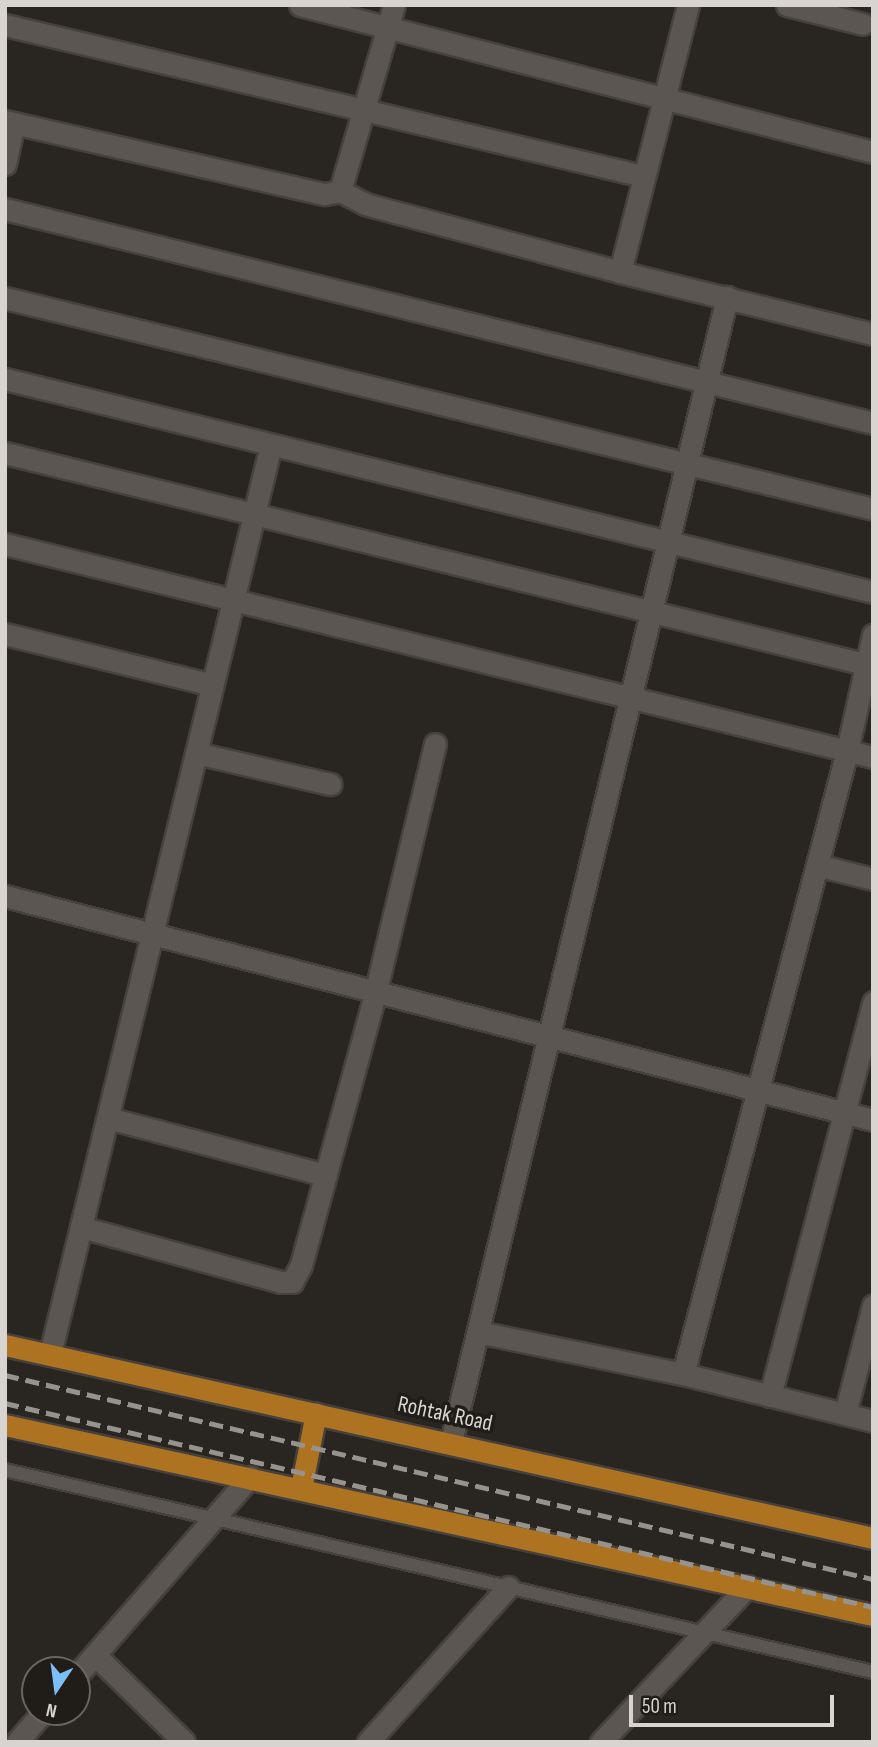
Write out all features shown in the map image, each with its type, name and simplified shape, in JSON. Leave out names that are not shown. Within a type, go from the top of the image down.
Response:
[{"type":"highway","name":"Rohtak Road","points":[[5,1345],[451,1442],[873,1538]]},
{"type":"highway","points":[[302,1488],[316,1413]]},
{"type":"highway","points":[[5,1425],[873,1615]]},
{"type":"street","points":[[300,5],[873,152]]},
{"type":"street","points":[[340,191],[366,109],[394,5]]},
{"type":"street","points":[[620,272],[662,98],[688,5]]},
{"type":"street","points":[[787,5],[863,24]]},
{"type":"street","points":[[5,25],[643,176]]},
{"type":"street","points":[[5,164],[10,122],[325,194],[340,191],[365,204],[620,272],[873,334]]},
{"type":"street","points":[[5,209],[873,423]]},
{"type":"street","points":[[451,1442],[727,297]]},
{"type":"street","points":[[5,298],[686,466],[873,509]]},
{"type":"street","points":[[5,379],[873,592]]},
{"type":"street","points":[[50,1354],[271,445]]},
{"type":"street","points":[[5,453],[870,665]]},
{"type":"street","points":[[5,544],[873,757]]},
{"type":"street","points":[[5,635],[212,685]]},
{"type":"street","points":[[683,1374],[870,665],[873,635]]},
{"type":"street","points":[[81,1227],[292,1282],[302,1265],[375,994],[435,744]]},
{"type":"street","points":[[195,753],[330,784]]},
{"type":"street","points":[[817,864],[873,878]]},
{"type":"street","points":[[5,896],[873,1121]]},
{"type":"street","points":[[770,1396],[873,1002]]},
{"type":"street","points":[[107,1118],[326,1175]]},
{"type":"street","points":[[845,1414],[873,1306]]},
{"type":"street","points":[[478,1332],[683,1374],[873,1421]]},
{"type":"street","points":[[91,1659],[217,1520],[250,1477]]},
{"type":"street","points":[[601,1742],[748,1586]]},
{"type":"street","points":[[368,1742],[508,1587]]},
{"type":"street","points":[[95,1655],[184,1742]]},
{"type":"street","points":[[16,1742],[30,1726]]},
{"type":"lane","points":[[5,1470],[873,1672]]},
{"type":"railway","points":[[5,1375],[873,1579]]},
{"type":"railway","points":[[5,1403],[873,1607]]}]
